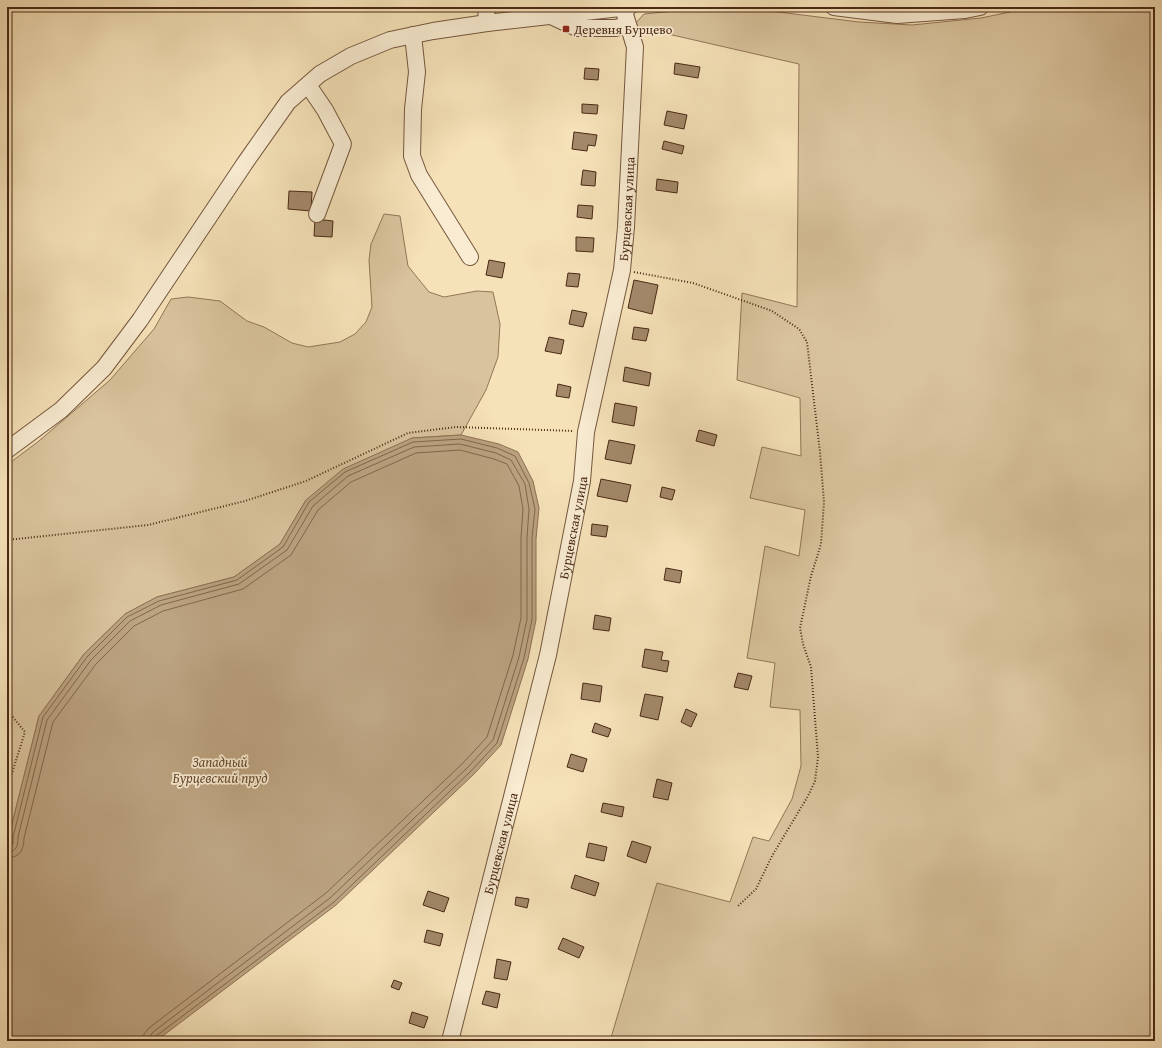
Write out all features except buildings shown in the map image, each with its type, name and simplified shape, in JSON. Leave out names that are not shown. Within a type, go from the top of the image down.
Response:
[{"type":"street","points":[[486,7],[487,23]]},
{"type":"street","points":[[7,450],[61,410],[104,368],[140,320],[245,163],[288,102],[320,74],[350,56],[390,40],[487,23],[626,7]]},
{"type":"street","name":"Бурцевская улица","points":[[450,1041],[548,655],[582,481],[586,432],[622,270],[626,227],[635,47],[628,25],[626,7]]},
{"type":"street","points":[[834,7],[897,14],[965,10],[980,7]]},
{"type":"street","points":[[550,16],[577,28],[615,28],[628,25]]},
{"type":"street","points":[[413,35],[417,72],[413,108],[412,156],[419,175],[470,257]]},
{"type":"street","points":[[308,85],[325,110],[343,144],[317,214]]},
{"type":"path","points":[[622,270],[693,283],[772,311],[799,328],[806,342],[820,452],[824,502],[821,544],[811,576],[800,628],[802,644],[811,667],[818,757],[815,781],[808,796],[772,856],[756,889],[738,906]]},
{"type":"path","points":[[7,540],[148,525],[245,501],[306,481],[408,433],[456,427],[586,432]]},
{"type":"path","points":[[7,710],[25,732],[7,789]]},
{"type":"shaded area","points":[[715,7],[738,7],[859,22],[912,25],[981,18],[1034,7],[1155,7],[1155,1041],[610,1041],[657,883],[730,902],[753,837],[769,841],[792,799],[801,766],[800,710],[770,707],[775,663],[747,658],[765,546],[799,556],[805,510],[750,498],[762,447],[801,456],[800,398],[737,380],[742,293],[797,307],[799,64],[633,26],[644,14]]},
{"type":"shaded area","points":[[384,214],[400,216],[408,266],[429,292],[444,297],[477,291],[493,292],[500,324],[498,357],[486,390],[461,435],[412,438],[306,500],[280,544],[234,577],[157,597],[125,614],[84,654],[39,716],[9,836],[7,897],[7,465],[39,441],[110,380],[154,329],[171,299],[188,297],[220,301],[247,321],[264,327],[292,343],[308,347],[340,342],[355,334],[366,322],[372,307],[369,260],[371,244]]},
{"type":"water","name":"Западный Бурцевский пруд","points":[[461,435],[499,444],[518,452],[533,481],[539,508],[536,539],[536,620],[528,659],[501,745],[474,774],[336,905],[156,1041],[7,1041],[7,897],[9,836],[39,716],[84,654],[125,614],[157,597],[234,577],[280,544],[306,500],[343,469],[412,438]]},
{"type":"place","name":"Деревня Бурцево","points":[[566,29]]}]
